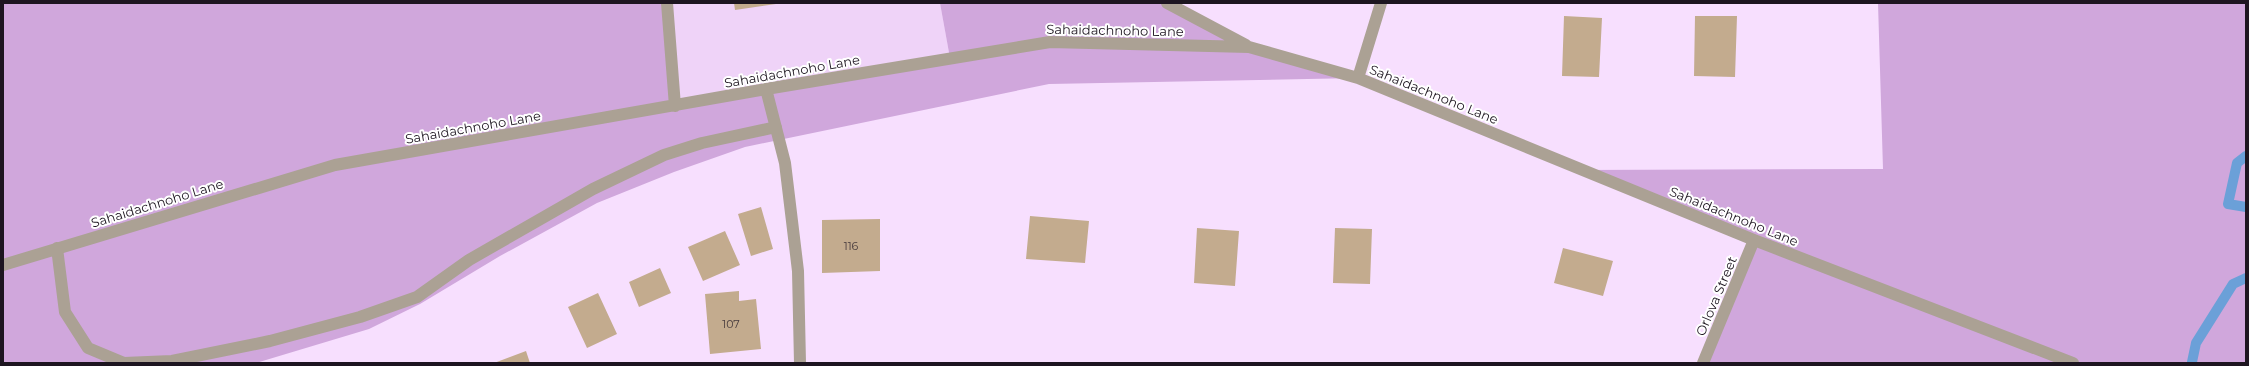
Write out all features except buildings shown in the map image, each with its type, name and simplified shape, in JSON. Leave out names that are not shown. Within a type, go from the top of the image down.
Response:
[{"type":"street","points":[[667,3],[675,106]]},
{"type":"street","points":[[1167,3],[1249,47]]},
{"type":"street","points":[[1358,78],[1381,3]]},
{"type":"street","name":"Sahaidachnoho Lane","points":[[3,265],[335,165],[766,89],[1050,42],[1249,47],[1358,78],[1754,240],[2074,363]]},
{"type":"street","points":[[766,89],[785,162],[798,271],[800,363]]},
{"type":"street","points":[[57,248],[65,312],[88,348],[124,363],[172,361],[285,337],[360,317],[417,297],[469,260],[593,189],[664,155],[702,143],[776,127]]},
{"type":"street","name":"Orlova Street","points":[[1703,363],[1754,240]]},
{"type":"shaded area","points":[[3,3],[667,3],[675,105],[950,58],[940,3],[1167,3],[1249,47],[1358,78],[1049,84],[745,147],[674,172],[597,203],[500,256],[420,304],[369,329],[256,363],[3,363]]},
{"type":"shaded area","points":[[667,3],[940,3],[950,58],[675,106]]},
{"type":"shaded area","points":[[1878,3],[2246,3],[2246,363],[1703,363],[1754,240],[1580,170],[1883,169]]},
{"type":"waterway","points":[[2246,156],[2237,163],[2228,204],[2246,207]]},
{"type":"waterway","points":[[2192,362],[2196,343],[2233,284],[2246,278]]}]
